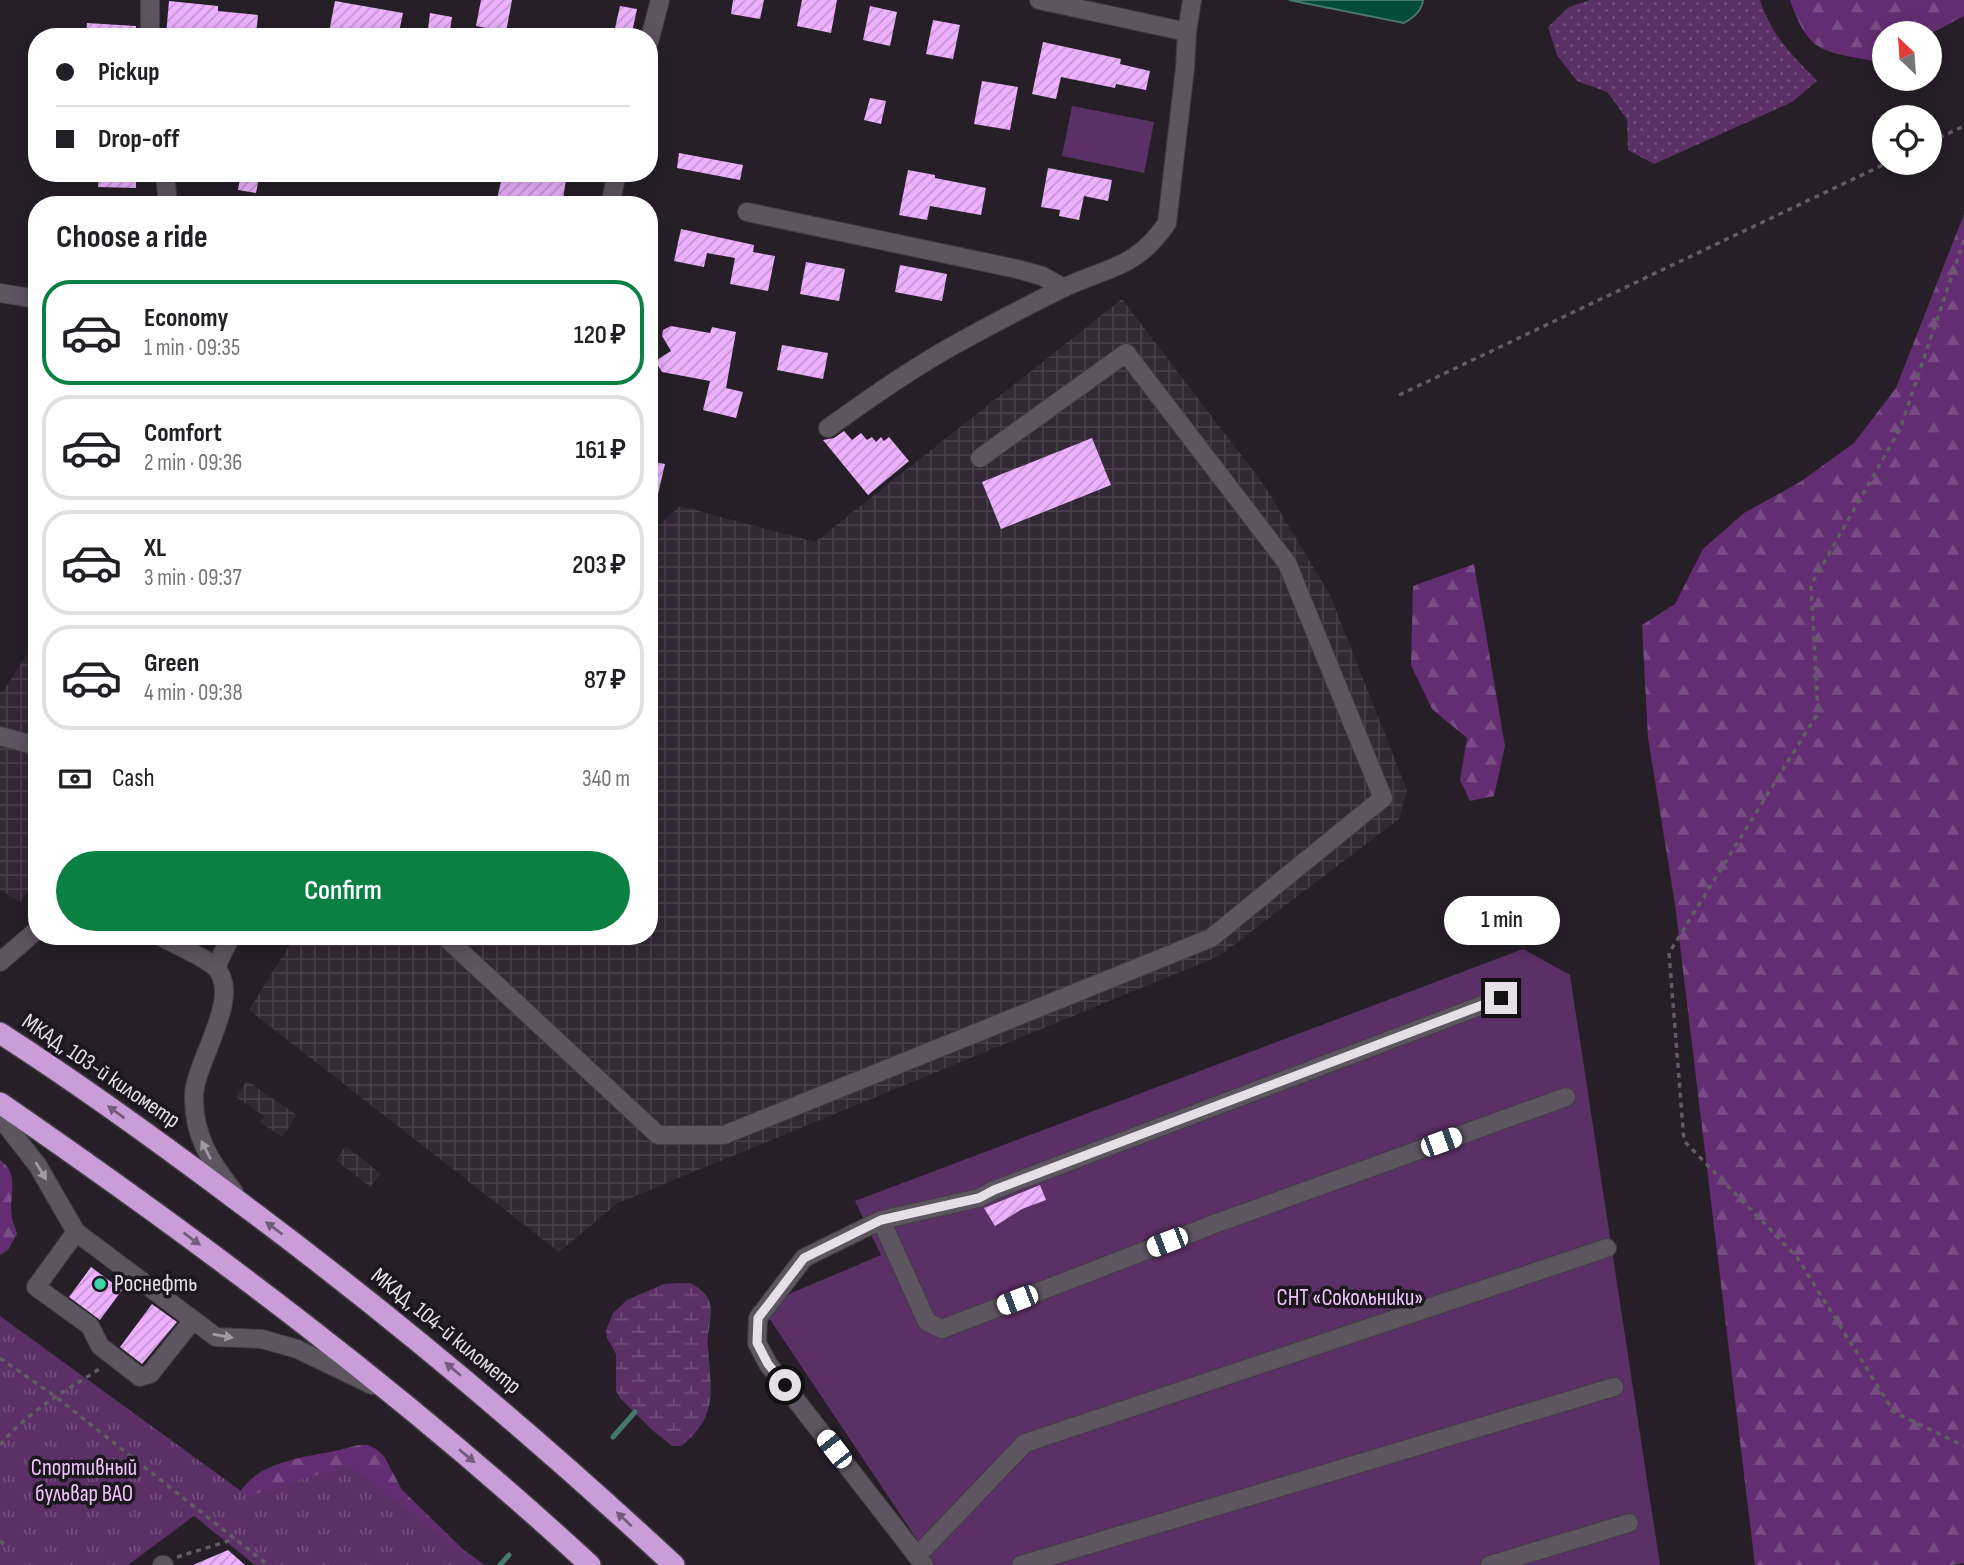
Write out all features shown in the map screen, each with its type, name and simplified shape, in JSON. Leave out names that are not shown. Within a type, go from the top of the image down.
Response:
[{"type":"highway","name":"МКАД, 103-й километр","points":[[0,1033],[58,1070],[172,1151]]},
{"type":"highway","points":[[0,1103],[138,1198],[397,1396],[533,1512],[590,1565]]},
{"type":"highway","name":"МКАД, 104-й километр","points":[[172,1151],[433,1352],[571,1469],[674,1565]]},
{"type":"street","points":[[150,0],[150,28]]},
{"type":"street","points":[[653,28],[660,0]]},
{"type":"street","points":[[1039,0],[1187,32]]},
{"type":"street","points":[[828,428],[941,353],[1064,288],[1103,274],[1140,255],[1156,240],[1167,223],[1192,0]]},
{"type":"street","points":[[747,212],[1017,269],[1042,276],[1064,288]]},
{"type":"street","points":[[0,293],[28,298]]},
{"type":"street","points":[[453,945],[658,1135],[724,1135],[1211,938],[1383,798],[1287,563],[1126,353],[980,458]]},
{"type":"street","points":[[0,736],[28,744]]},
{"type":"street","points":[[0,962],[28,938]]},
{"type":"street","points":[[179,945],[216,967],[223,979],[225,992],[193,1093],[196,1127],[217,1170],[245,1206]]},
{"type":"street","points":[[216,967],[227,945]]},
{"type":"street","points":[[1501,998],[994,1190],[979,1198],[881,1220],[804,1258],[758,1318],[757,1343],[768,1364],[921,1560],[1025,1443],[1607,1248]]},
{"type":"street","points":[[881,1220],[927,1322],[942,1329],[1217,1223],[1566,1097]]},
{"type":"street","points":[[0,1116],[38,1166],[76,1232],[216,1337],[262,1339],[297,1349],[397,1396]]},
{"type":"street","points":[[76,1232],[36,1287],[90,1326],[100,1346],[140,1377],[150,1374],[193,1320]]},
{"type":"street","points":[[1021,1565],[1614,1387]]},
{"type":"street","points":[[1490,1565],[1629,1523]]},
{"type":"path","points":[[1942,136],[1964,126]]},
{"type":"path","points":[[1399,395],[1872,170]]},
{"type":"path","points":[[1964,240],[1900,429],[1811,585],[1818,713],[1669,953],[1684,1141],[1797,1258],[1894,1412],[1964,1446]]},
{"type":"path","points":[[0,1358],[56,1397],[268,1565]]},
{"type":"path","points":[[0,1445],[14,1428],[110,1361]]},
{"type":"path","points":[[163,1565],[182,1555],[235,1539]]},
{"type":"shaded area","points":[[1289,0],[1423,0],[1421,8],[1404,23]]},
{"type":"shaded area","points":[[1122,299],[1264,485],[1330,595],[1407,790],[1399,819],[1219,956],[618,1203],[559,1252],[249,1010],[289,945],[658,945],[658,526],[680,506],[815,542]]},
{"type":"shaded area","points":[[28,652],[28,891],[20,902],[0,890],[0,691],[3,692]]},
{"type":"shaded area","points":[[247,1081],[297,1115],[282,1137],[260,1122],[264,1116],[236,1097]]},
{"type":"shaded area","points":[[346,1146],[381,1174],[370,1187],[336,1160]]},
{"type":"green space","points":[[1590,0],[1760,0],[1776,34],[1817,81],[1792,102],[1654,164],[1628,150],[1627,119],[1607,92],[1577,81],[1557,55],[1548,27],[1569,7]]},
{"type":"green space","points":[[1790,0],[1964,0],[1964,16],[1942,28],[1942,21],[1872,21],[1872,61],[1821,48],[1804,32]]},
{"type":"green space","points":[[1072,106],[1154,122],[1144,173],[1062,156]]},
{"type":"green space","points":[[1964,214],[1964,1563],[1755,1565],[1675,904],[1648,738],[1642,625],[1675,604],[1703,549],[1744,513],[1800,482],[1854,443],[1896,388]]},
{"type":"green space","points":[[1474,564],[1505,746],[1494,796],[1470,801],[1460,780],[1467,738],[1432,709],[1411,665],[1413,586]]},
{"type":"green space","name":"СНТ «Сокольники»","points":[[1523,949],[1570,975],[1660,1565],[934,1565],[761,1306],[881,1255],[855,1201]]},
{"type":"green space","points":[[0,1160],[12,1179],[11,1210],[17,1234],[8,1250],[0,1255]]},
{"type":"green space","points":[[690,1283],[707,1296],[710,1304],[710,1402],[702,1424],[693,1435],[681,1446],[672,1446],[652,1430],[616,1391],[616,1354],[607,1338],[606,1330],[613,1313],[627,1300],[664,1284]]},
{"type":"green space","name":"Спортивный бульвар ВАО","points":[[0,1316],[248,1496],[349,1465],[480,1565],[255,1565],[194,1516],[128,1565],[0,1565]]},
{"type":"green space","points":[[358,1445],[368,1445],[384,1456],[402,1490],[465,1551],[485,1565],[282,1565],[238,1496],[248,1483],[275,1465]]},
{"type":"building","points":[[481,0],[512,0],[507,28],[476,26]]},
{"type":"building","points":[[733,0],[764,0],[760,19],[731,14]]},
{"type":"building","points":[[802,0],[837,0],[831,33],[797,26]]},
{"type":"building","points":[[169,1],[218,6],[218,11],[258,15],[257,28],[167,28]]},
{"type":"building","points":[[335,1],[403,13],[400,28],[330,28]]},
{"type":"building","points":[[620,6],[637,9],[633,28],[615,28]]},
{"type":"building","points":[[870,6],[897,12],[890,46],[863,40]]},
{"type":"building","points":[[430,13],[452,17],[450,28],[428,28]]},
{"type":"building","points":[[933,20],[960,25],[953,59],[926,54]]},
{"type":"building","points":[[87,23],[136,26],[136,28],[87,28]]},
{"type":"building","points":[[1043,42],[1121,59],[1120,64],[1150,71],[1146,90],[1116,84],[1115,88],[1061,77],[1056,99],[1032,94]]},
{"type":"building","points":[[982,81],[1018,87],[1010,130],[974,124]]},
{"type":"building","points":[[870,98],[886,101],[881,124],[864,120]]},
{"type":"building","points":[[679,153],[743,165],[740,180],[677,168]]},
{"type":"building","points":[[1048,168],[1112,180],[1108,201],[1084,196],[1079,220],[1059,216],[1060,210],[1041,207]]},
{"type":"building","points":[[908,170],[986,188],[981,215],[930,206],[927,220],[899,215]]},
{"type":"building","points":[[98,182],[136,182],[136,188],[98,187]]},
{"type":"building","points":[[239,182],[258,182],[256,193],[238,190]]},
{"type":"building","points":[[501,182],[566,182],[563,196],[498,196]]},
{"type":"building","points":[[681,229],[754,245],[753,252],[775,256],[768,291],[730,284],[735,258],[707,253],[704,267],[674,261]]},
{"type":"building","points":[[806,262],[845,269],[839,301],[800,294]]},
{"type":"building","points":[[900,265],[947,274],[942,301],[895,292]]},
{"type":"building","points":[[671,326],[710,333],[712,327],[736,332],[726,388],[743,392],[736,418],[703,410],[710,381],[662,372],[658,359],[671,351],[662,336],[663,330]]},
{"type":"building","points":[[782,345],[828,353],[823,379],[777,370]]},
{"type":"building","points":[[844,431],[852,440],[861,433],[867,440],[872,437],[876,442],[881,437],[884,441],[889,437],[909,461],[868,495],[823,440],[834,438]]},
{"type":"building","points":[[1092,438],[1111,485],[1001,529],[982,482]]},
{"type":"building","points":[[658,463],[665,464],[658,494]]},
{"type":"building","points":[[1040,1185],[1046,1200],[1022,1209],[995,1226],[984,1208]]},
{"type":"building","points":[[91,1267],[122,1290],[100,1320],[69,1297]]},
{"type":"building","points":[[152,1304],[177,1322],[142,1364],[120,1347]]},
{"type":"building","points":[[228,1550],[245,1565],[193,1565]]},
{"type":"waterway","points":[[613,1437],[635,1412]]},
{"type":"waterway","points":[[500,1565],[509,1555]]},
{"type":"place","name":"Роснефть","points":[[100,1284]]},
{"type":"route","points":[[785,1385],[768,1364],[757,1343],[758,1318],[804,1258],[881,1220],[979,1198],[994,1190],[1501,998]]}]
